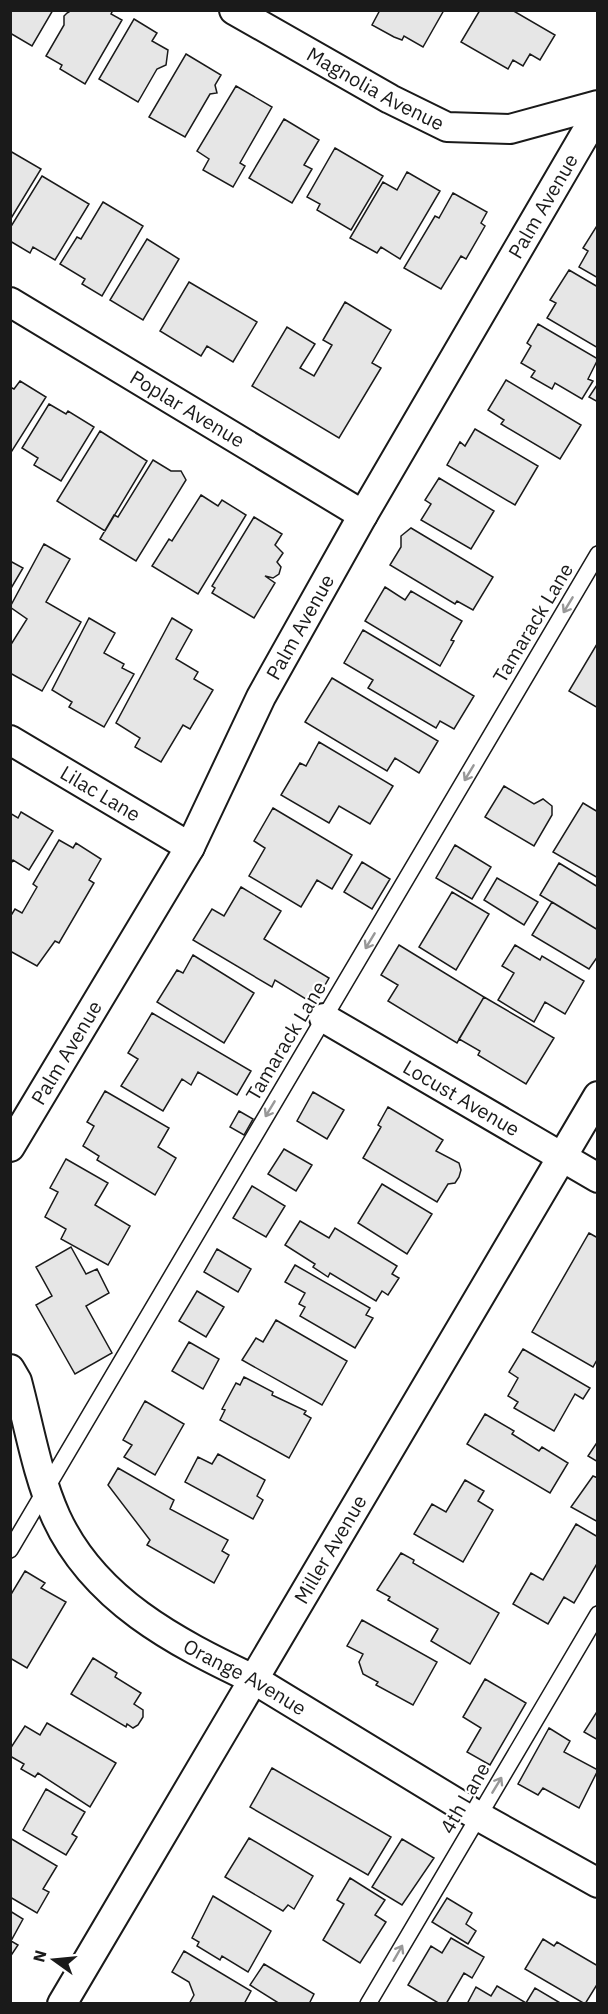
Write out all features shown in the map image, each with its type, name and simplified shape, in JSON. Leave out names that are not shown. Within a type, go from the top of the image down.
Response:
[{"type":"street","name":"Magnolia Avenue","points":[[234,10],[390,99],[447,127],[510,129],[597,105]]},
{"type":"street","name":"Palm Avenue","points":[[10,1148],[190,847],[261,697],[363,515],[597,112]]},
{"type":"street","name":"Poplar Avenue","points":[[10,302],[363,515]]},
{"type":"street","name":"Lilac Lane","points":[[10,740],[190,847]]},
{"type":"street","name":"Locust Avenue","points":[[324,1018],[597,1178]]},
{"type":"street","name":"Miller Avenue","points":[[62,2004],[597,1096]]},
{"type":"street","name":"Orange Avenue","points":[[10,1369],[17,1381],[56,1518],[75,1551],[106,1590],[145,1621],[253,1679],[478,1816],[597,1883]]},
{"type":"lane","name":"Tamarack Lane","points":[[10,1550],[597,555]]},
{"type":"lane","name":"4th Lane","points":[[368,2004],[597,1614]]},
{"type":"building","points":[[10,10],[53,10],[32,46],[10,33]]},
{"type":"building","points":[[72,10],[113,10],[111,14],[122,20],[85,84],[60,69],[62,65],[46,56],[64,25],[64,16],[67,13]]},
{"type":"building","points":[[380,10],[444,10],[423,47],[404,36],[402,40],[372,25]]},
{"type":"building","points":[[480,10],[512,10],[555,35],[540,60],[530,54],[523,66],[513,60],[508,69],[461,42]]},
{"type":"building","points":[[134,19],[157,33],[152,41],[168,50],[166,65],[157,69],[138,102],[99,79]]},
{"type":"building","points":[[186,54],[221,75],[215,85],[217,93],[210,94],[185,137],[149,117]]},
{"type":"building","points":[[236,86],[272,107],[240,163],[245,166],[233,187],[203,170],[209,159],[197,151]]},
{"type":"building","points":[[284,119],[319,140],[304,165],[312,169],[292,203],[249,178]]},
{"type":"building","points":[[335,148],[383,176],[351,230],[317,210],[320,204],[307,197]]},
{"type":"building","points":[[10,151],[41,169],[10,220]]},
{"type":"building","points":[[407,172],[440,191],[400,259],[381,247],[377,253],[350,238],[383,182],[397,190]]},
{"type":"building","points":[[42,176],[89,204],[55,260],[33,247],[30,253],[10,241],[10,228]]},
{"type":"building","points":[[453,193],[487,212],[481,223],[485,226],[466,259],[461,256],[441,289],[404,268],[435,216],[439,218]]},
{"type":"building","points":[[103,202],[143,226],[102,296],[82,284],[85,279],[60,264],[77,237],[81,239]]},
{"type":"building","points":[[598,224],[598,278],[579,267],[588,251],[583,248]]},
{"type":"building","points":[[147,239],[179,259],[143,320],[110,300]]},
{"type":"building","points":[[569,270],[598,287],[598,348],[547,318],[556,303],[550,300]]},
{"type":"building","points":[[189,282],[257,322],[233,362],[207,346],[201,356],[160,331]]},
{"type":"building","points":[[345,302],[391,330],[372,363],[381,368],[339,438],[252,386],[287,327],[315,344],[300,368],[314,376],[332,345],[323,340]]},
{"type":"building","points":[[538,324],[598,359],[588,379],[593,381],[582,399],[555,383],[552,389],[531,377],[535,371],[521,363],[531,346],[527,343]]},
{"type":"building","points":[[506,380],[581,425],[560,459],[501,424],[504,420],[488,410]]},
{"type":"building","points":[[20,381],[46,397],[10,454],[10,387],[14,389]]},
{"type":"building","points":[[598,385],[598,402],[589,397]]},
{"type":"building","points":[[49,404],[66,414],[68,411],[94,427],[61,481],[34,465],[38,458],[22,448]]},
{"type":"building","points":[[475,429],[538,466],[515,505],[447,465],[460,442],[465,446]]},
{"type":"building","points":[[100,431],[147,461],[105,531],[57,501]]},
{"type":"building","points":[[153,460],[171,471],[181,471],[186,480],[136,561],[100,539],[114,515],[118,517]]},
{"type":"building","points":[[439,478],[494,511],[471,549],[421,520],[431,504],[425,500]]},
{"type":"building","points":[[201,495],[218,506],[222,500],[246,515],[198,594],[152,566],[169,539],[172,541]]},
{"type":"building","points":[[254,517],[282,534],[275,545],[283,553],[277,562],[281,567],[279,574],[273,578],[265,576],[275,583],[254,618],[212,593],[215,588],[212,586]]},
{"type":"building","points":[[411,528],[493,577],[473,610],[457,601],[455,604],[390,565],[401,547],[401,536]]},
{"type":"building","points":[[44,544],[70,559],[46,602],[81,622],[42,691],[10,673],[10,646],[27,619],[10,607]]},
{"type":"building","points":[[10,561],[23,568],[10,590]]},
{"type":"building","points":[[385,587],[405,600],[411,591],[462,621],[440,666],[365,621]]},
{"type":"building","points":[[89,618],[115,633],[104,653],[124,664],[122,668],[134,674],[104,727],[69,707],[72,702],[52,690]]},
{"type":"building","points":[[172,618],[192,630],[176,659],[198,672],[194,679],[213,690],[190,729],[183,725],[161,762],[135,747],[140,738],[116,723]]},
{"type":"building","points":[[363,630],[474,696],[454,729],[440,721],[436,728],[368,688],[373,680],[344,663]]},
{"type":"building","points":[[598,644],[598,708],[569,691]]},
{"type":"building","points":[[332,678],[438,741],[419,773],[395,758],[387,771],[305,722]]},
{"type":"building","points":[[319,742],[393,786],[370,824],[339,806],[329,823],[281,795],[300,763],[306,766]]},
{"type":"building","points":[[504,786],[534,804],[543,799],[552,806],[552,815],[534,846],[485,817]]},
{"type":"building","points":[[583,803],[598,812],[598,878],[553,852]]},
{"type":"building","points":[[273,808],[352,855],[332,889],[317,880],[301,907],[249,876],[265,848],[254,841]]},
{"type":"building","points":[[21,812],[53,831],[29,870],[13,860],[10,865],[10,813],[18,818]]},
{"type":"building","points":[[59,840],[73,848],[76,843],[101,859],[89,880],[94,883],[59,943],[55,941],[37,966],[10,951],[10,917],[15,909],[22,913],[37,887],[33,884]]},
{"type":"building","points":[[455,845],[491,867],[472,899],[436,878]]},
{"type":"building","points":[[362,862],[390,879],[372,909],[344,892]]},
{"type":"building","points":[[559,863],[598,887],[598,930],[540,895]]},
{"type":"building","points":[[497,878],[538,902],[524,925],[484,900]]},
{"type":"building","points":[[241,887],[281,911],[264,939],[329,978],[314,1004],[275,980],[272,987],[193,940],[212,909],[224,916]]},
{"type":"building","points":[[452,892],[489,914],[456,970],[419,947]]},
{"type":"building","points":[[552,902],[598,930],[598,956],[589,969],[532,935]]},
{"type":"building","points":[[399,945],[484,997],[457,1043],[388,1001],[398,985],[381,975]]},
{"type":"building","points":[[515,945],[540,960],[542,956],[584,981],[565,1014],[545,1002],[534,1022],[498,1000],[514,973],[502,966]]},
{"type":"building","points":[[193,955],[254,993],[224,1043],[157,1002],[177,970],[183,973]]},
{"type":"building","points":[[484,997],[554,1038],[526,1084],[478,1055],[480,1051],[459,1039]]},
{"type":"building","points":[[152,1013],[251,1071],[237,1095],[198,1072],[191,1085],[182,1079],[163,1111],[121,1086],[138,1059],[128,1053]]},
{"type":"building","points":[[105,1091],[169,1128],[158,1147],[176,1158],[155,1195],[97,1160],[99,1156],[83,1146],[94,1126],[87,1122]]},
{"type":"building","points":[[313,1092],[344,1110],[327,1139],[297,1121]]},
{"type":"building","points":[[388,1107],[443,1140],[436,1151],[459,1163],[461,1170],[459,1177],[455,1183],[448,1184],[437,1202],[363,1158],[381,1127],[378,1125]]},
{"type":"building","points":[[239,1111],[253,1119],[244,1135],[230,1127]]},
{"type":"building","points":[[284,1149],[312,1165],[296,1191],[268,1174]]},
{"type":"building","points":[[66,1159],[108,1183],[95,1205],[130,1226],[108,1265],[61,1239],[66,1229],[45,1217],[58,1192],[50,1188]]},
{"type":"building","points":[[382,1184],[432,1214],[407,1254],[358,1223]]},
{"type":"building","points":[[252,1186],[285,1206],[266,1237],[233,1218]]},
{"type":"building","points":[[300,1221],[329,1238],[335,1228],[397,1266],[392,1274],[399,1278],[388,1295],[382,1291],[376,1301],[330,1273],[328,1277],[313,1267],[315,1264],[285,1245]]},
{"type":"building","points":[[589,1233],[598,1238],[598,1358],[593,1367],[532,1332]]},
{"type":"building","points":[[71,1247],[86,1274],[97,1269],[109,1293],[86,1306],[112,1353],[75,1374],[36,1305],[52,1296],[36,1267]]},
{"type":"building","points":[[217,1249],[251,1269],[238,1292],[204,1272]]},
{"type":"building","points":[[295,1265],[370,1308],[366,1315],[373,1318],[355,1348],[300,1316],[305,1307],[299,1304],[305,1293],[285,1282]]},
{"type":"building","points":[[197,1291],[224,1307],[206,1337],[179,1321]]},
{"type":"building","points":[[276,1320],[347,1361],[322,1405],[242,1360],[256,1338],[263,1342]]},
{"type":"building","points":[[189,1342],[219,1359],[203,1389],[172,1371]]},
{"type":"building","points":[[523,1349],[590,1388],[583,1399],[575,1394],[554,1431],[514,1408],[518,1402],[508,1396],[518,1378],[509,1372]]},
{"type":"building","points":[[244,1377],[273,1392],[272,1395],[306,1411],[304,1414],[311,1418],[289,1458],[220,1420],[225,1410],[222,1409],[236,1383],[240,1385]]},
{"type":"building","points":[[145,1401],[184,1424],[155,1475],[124,1457],[132,1445],[123,1440]]},
{"type":"building","points":[[485,1414],[514,1431],[512,1434],[539,1451],[542,1447],[568,1463],[550,1493],[467,1444]]},
{"type":"building","points":[[598,1441],[598,1462],[588,1456]]},
{"type":"building","points":[[218,1454],[265,1480],[257,1496],[263,1500],[253,1519],[185,1482],[198,1457],[212,1464]]},
{"type":"building","points":[[118,1468],[174,1500],[170,1509],[228,1540],[222,1551],[229,1555],[214,1583],[147,1545],[150,1540],[108,1485]]},
{"type":"building","points":[[593,1476],[598,1478],[598,1522],[571,1507]]},
{"type":"building","points":[[465,1480],[484,1491],[478,1501],[493,1510],[463,1562],[414,1534],[432,1504],[446,1512]]},
{"type":"building","points":[[576,1524],[598,1537],[598,1562],[574,1603],[564,1597],[548,1624],[513,1604],[531,1573],[543,1580]]},
{"type":"building","points":[[401,1553],[414,1560],[413,1563],[499,1613],[470,1664],[431,1641],[438,1629],[388,1600],[390,1597],[377,1590]]},
{"type":"building","points":[[25,1571],[45,1583],[41,1588],[66,1602],[27,1668],[10,1658],[10,1596]]},
{"type":"building","points":[[362,1620],[437,1662],[413,1705],[376,1685],[378,1682],[363,1674],[359,1662],[363,1654],[347,1646]]},
{"type":"building","points":[[93,1658],[117,1673],[115,1677],[141,1693],[134,1704],[143,1710],[143,1717],[138,1725],[133,1728],[127,1724],[126,1727],[71,1694]]},
{"type":"building","points":[[485,1679],[526,1703],[490,1765],[467,1752],[481,1728],[463,1717]]},
{"type":"building","points":[[598,1710],[598,1740],[584,1732]]},
{"type":"building","points":[[47,1723],[116,1763],[90,1807],[38,1773],[35,1777],[21,1769],[24,1764],[10,1756],[10,1749],[25,1726],[40,1735]]},
{"type":"building","points":[[549,1728],[570,1741],[564,1752],[598,1770],[579,1808],[543,1788],[538,1795],[518,1784]]},
{"type":"building","points":[[272,1768],[391,1837],[368,1875],[250,1807]]},
{"type":"building","points":[[46,1789],[85,1812],[72,1834],[77,1837],[66,1855],[23,1830]]},
{"type":"building","points":[[10,1838],[57,1866],[43,1889],[49,1892],[37,1913],[10,1897]]},
{"type":"building","points":[[249,1838],[313,1876],[294,1909],[288,1905],[283,1911],[225,1877]]},
{"type":"building","points":[[402,1839],[434,1858],[402,1905],[372,1887]]},
{"type":"building","points":[[350,1878],[385,1900],[375,1915],[386,1922],[360,1963],[323,1940],[344,1904],[337,1900]]},
{"type":"building","points":[[213,1896],[271,1931],[248,1972],[222,1956],[220,1960],[197,1946],[199,1942],[192,1938]]},
{"type":"building","points":[[447,1898],[472,1913],[466,1924],[476,1931],[468,1944],[432,1922]]},
{"type":"building","points":[[10,1911],[23,1919],[11,1941],[18,1945],[10,1957]]},
{"type":"building","points":[[451,1938],[484,1957],[472,1978],[464,1973],[446,2004],[440,2004],[408,1985],[431,1946],[442,1953]]},
{"type":"building","points":[[543,1939],[554,1946],[557,1942],[598,1966],[598,1983],[585,2004],[525,1969]]},
{"type":"building","points":[[184,1951],[251,1991],[244,2004],[189,2004],[194,1995],[189,1982],[172,1972]]},
{"type":"building","points":[[264,1964],[314,1994],[309,2004],[280,2004],[250,1985]]},
{"type":"building","points":[[497,1986],[526,2003],[535,1988],[562,2004],[467,2004],[476,1987],[491,1996]]}]
